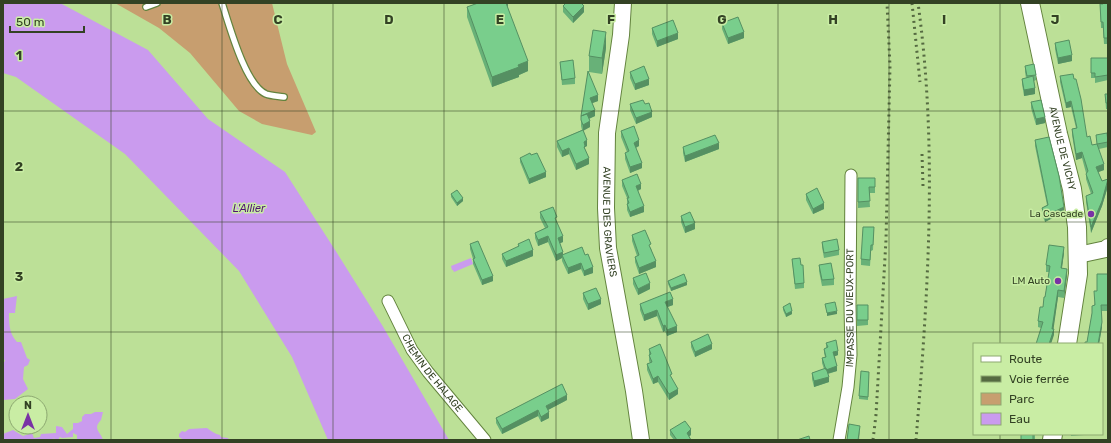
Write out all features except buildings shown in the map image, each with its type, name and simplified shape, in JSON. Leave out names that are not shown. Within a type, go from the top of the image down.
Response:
[{"type":"main road","name":"AVENUE DE VICHY","points":[[1030,3],[1058,134],[1072,189],[1078,255],[1078,274],[1067,343]]},
{"type":"street","name":"AVENUE DES GRAVIERS","points":[[623,3],[621,36],[607,133],[606,208],[608,248],[634,391],[641,440]]},
{"type":"street","name":"IMPASSE DU VIEUX-PORT","points":[[839,440],[848,387],[851,355],[851,175]]},
{"type":"street","points":[[1078,255],[1106,249],[1108,247]]},
{"type":"street","name":"CHEMIN DE HALAGE","points":[[388,301],[412,350],[428,372],[485,440]]},
{"type":"lane","points":[[146,7],[157,3]]},
{"type":"lane","points":[[222,3],[241,61],[253,82],[265,94],[284,97]]},
{"type":"green space","points":[[115,3],[272,3],[287,64],[316,132],[312,135],[262,124],[239,111],[190,53],[159,28]]},
{"type":"water","name":"L'Allier","points":[[3,3],[60,3],[148,50],[208,119],[285,172],[382,325],[449,440],[328,440],[292,357],[239,271],[125,154],[16,77],[3,73]]},
{"type":"water","points":[[471,258],[473,264],[454,272],[452,270],[451,266]]},
{"type":"water","points":[[17,296],[15,313],[9,313],[9,324],[12,336],[17,342],[21,342],[27,358],[30,360],[28,365],[24,367],[23,379],[28,389],[20,395],[8,395],[8,400],[3,400],[3,363],[5,361],[3,357],[3,299]]},
{"type":"water","points":[[95,412],[103,412],[97,428],[103,440],[77,440],[77,435],[73,433],[73,437],[60,437],[59,440],[55,440],[54,438],[52,440],[3,440],[3,434],[8,432],[8,435],[33,435],[34,438],[40,437],[41,435],[56,433],[56,426],[62,427],[67,434],[73,429],[73,423],[82,421],[82,417],[85,414]]},
{"type":"water","points":[[207,428],[221,437],[228,438],[229,440],[184,440],[179,437],[179,434],[182,431],[185,432],[189,429]]},
{"type":"railway","points":[[873,440],[876,415],[886,240],[890,66],[887,3]]},
{"type":"railway","points":[[912,3],[920,82]]},
{"type":"railway","points":[[916,440],[924,331],[929,222],[928,112],[918,3]]},
{"type":"railway","points":[[922,154],[923,186]]},
{"type":"place","name":"La Cascade","points":[[1091,214]]},
{"type":"place","name":"LM Auto","points":[[1058,281]]}]
